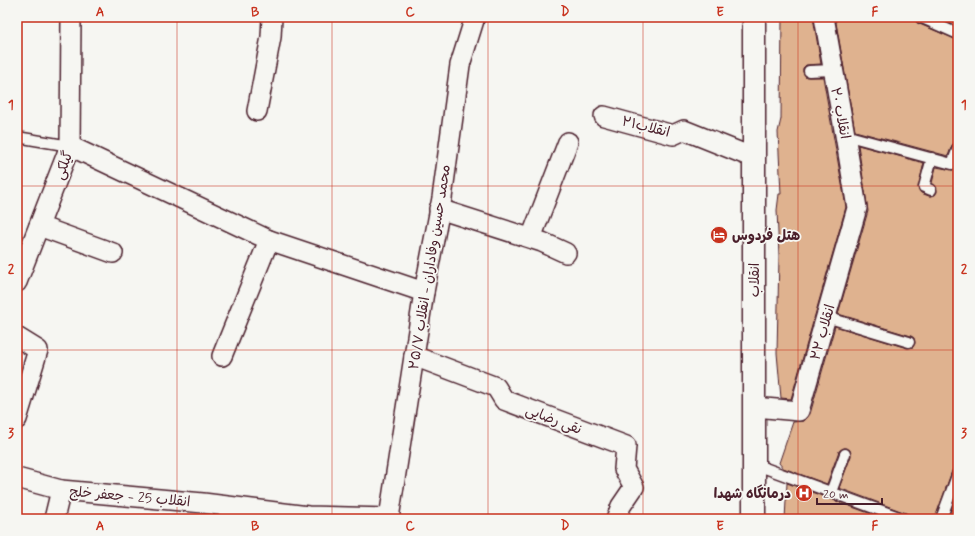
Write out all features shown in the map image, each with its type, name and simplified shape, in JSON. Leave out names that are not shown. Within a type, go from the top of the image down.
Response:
[{"type":"main road","name":"انقلاب","points":[[754,17],[754,519]]},
{"type":"street","name":"گیلکی","points":[[17,282],[70,146],[71,17]]},
{"type":"street","points":[[257,111],[271,37],[272,17]]},
{"type":"street","name":"محمد حسین وفاداران - انقلاب ۲۵/۷","points":[[390,518],[424,292],[442,198],[460,65],[475,17]]},
{"type":"street","name":"انقلاب ۲۰","points":[[824,17],[856,208]]},
{"type":"street","name":"انقلاب۲۱","points":[[604,116],[673,135],[684,130],[754,158]]},
{"type":"street","points":[[531,238],[568,142]]},
{"type":"street","points":[[70,146],[269,240],[424,292]]},
{"type":"street","name":"انقلاب ۲۲","points":[[754,407],[800,411],[856,208]]},
{"type":"street","points":[[439,209],[531,238],[566,253]]},
{"type":"street","points":[[39,226],[113,254]]},
{"type":"street","points":[[222,356],[269,240]]},
{"type":"street","points":[[17,337],[38,350],[17,419]]},
{"type":"street","name":"نقی رضایی","points":[[414,356],[496,387],[504,400],[626,446],[624,469],[634,487],[621,506],[616,519]]},
{"type":"street","name":"انقلاب 25 - جعفر خلج","points":[[17,478],[61,490],[203,503],[307,517],[390,518]]},
{"type":"street","points":[[54,519],[61,490]]},
{"type":"lane","points":[[920,17],[958,34]]},
{"type":"lane","points":[[809,71],[833,70]]},
{"type":"lane","points":[[845,136],[952,164],[958,148]]},
{"type":"lane","points":[[17,137],[70,146]]},
{"type":"lane","points":[[931,190],[924,187],[932,158]]},
{"type":"lane","points":[[826,317],[909,342]]},
{"type":"lane","points":[[831,492],[845,454]]},
{"type":"lane","points":[[754,464],[904,519]]},
{"type":"lane","points":[[940,519],[958,473]]},
{"type":"building","points":[[782,17],[813,17],[821,64],[806,65],[803,68],[803,72],[806,77],[823,77],[846,207],[791,399],[781,398],[777,353],[779,256],[777,210],[779,194],[781,194],[778,132],[781,119]]},
{"type":"building","points":[[835,17],[914,17],[917,23],[958,40],[958,142],[952,145],[948,156],[855,131]]},
{"type":"building","points":[[936,17],[958,17],[958,27]]},
{"type":"building","points":[[858,145],[924,163],[918,188],[921,193],[929,196],[935,195],[937,192],[936,186],[932,183],[936,167],[953,170],[958,166],[958,467],[954,468],[952,471],[935,519],[910,519],[909,515],[906,513],[839,488],[851,456],[850,450],[847,448],[839,451],[827,484],[783,468],[779,463],[793,422],[803,421],[810,414],[835,326],[907,348],[913,347],[915,343],[914,338],[911,336],[838,314],[868,211]]},
{"type":"building","name":"درمانگاه شهدا","points":[[787,483],[885,519],[785,519]]},
{"type":"building","points":[[958,492],[958,519],[948,519]]},
{"type":"place","name":"هتل فردوس","points":[[719,235]]},
{"type":"place","name":"درمانگاه شهدا","points":[[804,493]]}]
